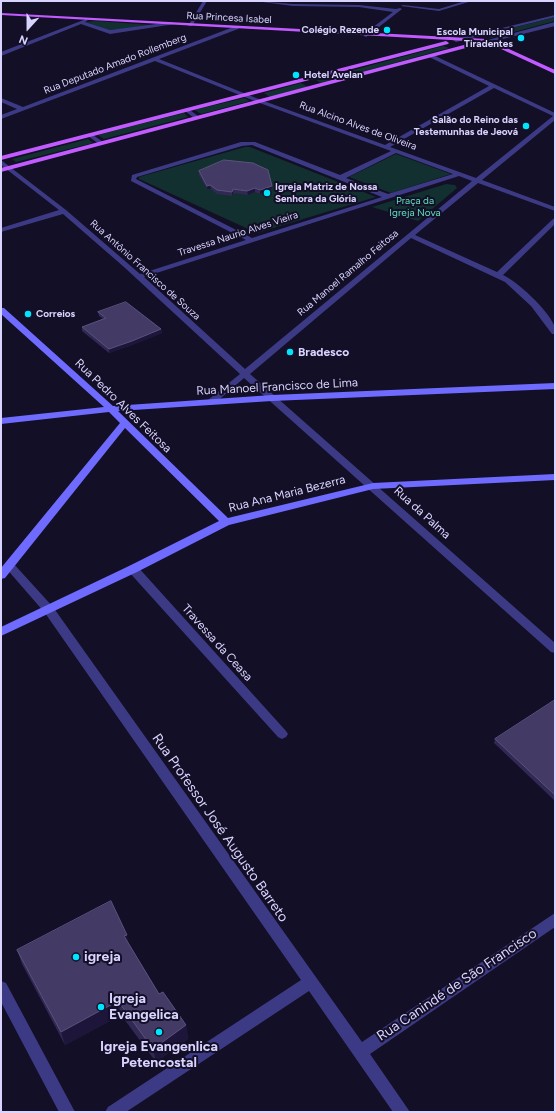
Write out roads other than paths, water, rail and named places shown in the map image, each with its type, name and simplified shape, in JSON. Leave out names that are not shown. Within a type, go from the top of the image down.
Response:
[{"type":"main road","name":"Rua Princesa Isabel","points":[[1,14],[487,41]]},
{"type":"main road","points":[[1,158],[338,72],[456,40]]},
{"type":"main road","points":[[5,169],[196,117],[487,41],[555,72]]},
{"type":"street","points":[[190,25],[205,1]]},
{"type":"street","points":[[257,1],[292,5],[359,6],[398,11]]},
{"type":"street","points":[[366,35],[398,11],[406,2],[440,10],[469,1]]},
{"type":"street","points":[[456,40],[555,16]]},
{"type":"street","points":[[1,54],[88,19]]},
{"type":"street","points":[[80,22],[110,32],[172,24]]},
{"type":"street","points":[[487,41],[555,24]]},
{"type":"street","points":[[543,27],[555,32]]},
{"type":"street","name":"Rua Deputado Amado Rollemberg","points":[[1,117],[236,28]]},
{"type":"street","points":[[431,56],[555,116]]},
{"type":"street","name":"Rua Alcino Alves de Oliveira","points":[[155,59],[259,101],[555,209]]},
{"type":"street","points":[[385,147],[493,86]]},
{"type":"street","points":[[1,100],[23,109]]},
{"type":"street","points":[[187,110],[196,117]]},
{"type":"street","name":"Rua Manoel Ramalho Feitosa","points":[[211,402],[555,116]]},
{"type":"street","points":[[90,135],[101,143]]},
{"type":"street","points":[[251,240],[134,180],[134,176],[247,143],[258,145],[389,197]]},
{"type":"street","points":[[340,178],[396,151]]},
{"type":"street","name":"Rua Antônio Francisco de Souza","points":[[1,162],[5,169],[64,212],[272,398]]},
{"type":"street","name":"Travessa Naurio Alves Vieira","points":[[138,277],[459,174]]},
{"type":"street","points":[[1,230],[64,212]]},
{"type":"street","points":[[498,274],[555,220]]},
{"type":"street","points":[[410,235],[473,265],[498,274],[519,289],[541,312],[555,332]]},
{"type":"street","name":"Rua Pedro Alves Feitosa","points":[[1,310],[110,409],[226,522]]},
{"type":"street","name":"Rua Manoel Francisco de Lima","points":[[1,421],[110,409],[272,398],[555,386]]},
{"type":"street","name":"Rua da Palma","points":[[272,398],[555,649]]},
{"type":"street","points":[[5,570],[124,423]]},
{"type":"street","name":"Rua Ana Maria Bezerra","points":[[1,632],[133,569],[226,522],[373,486],[555,477]]},
{"type":"street","name":"Travessa da Ceasa","points":[[133,569],[282,734]]},
{"type":"street","name":"Rua Professor José Augusto Barreto","points":[[5,570],[49,610],[402,1112]]},
{"type":"street","name":"Rua Canindé de São Francisco","points":[[360,1052],[555,919]]},
{"type":"street","points":[[113,1112],[310,982]]},
{"type":"street","points":[[1,988],[67,1112]]},
{"type":"place","name":"Colégio Rezende","points":[[387,30]]},
{"type":"place","name":"Escola Municipal Tiradentes","points":[[521,38]]},
{"type":"place","name":"Hotel Avelan","points":[[296,75]]},
{"type":"place","name":"Salão do Reino das Testemunhas de Jeová","points":[[526,126]]},
{"type":"place","name":"Igreja Matriz de Nossa Senhora da Glória","points":[[267,193]]},
{"type":"place","name":"Correios","points":[[28,314]]},
{"type":"place","name":"Bradesco","points":[[290,352]]},
{"type":"place","name":"igreja","points":[[76,957]]},
{"type":"place","name":"Igreja Evangelica","points":[[101,1007]]},
{"type":"place","name":"Igreja Evangenlica Petencostal","points":[[159,1032]]},
{"type":"park label","name":"Praça da Igreja Nova","points":[[415,206]]}]
